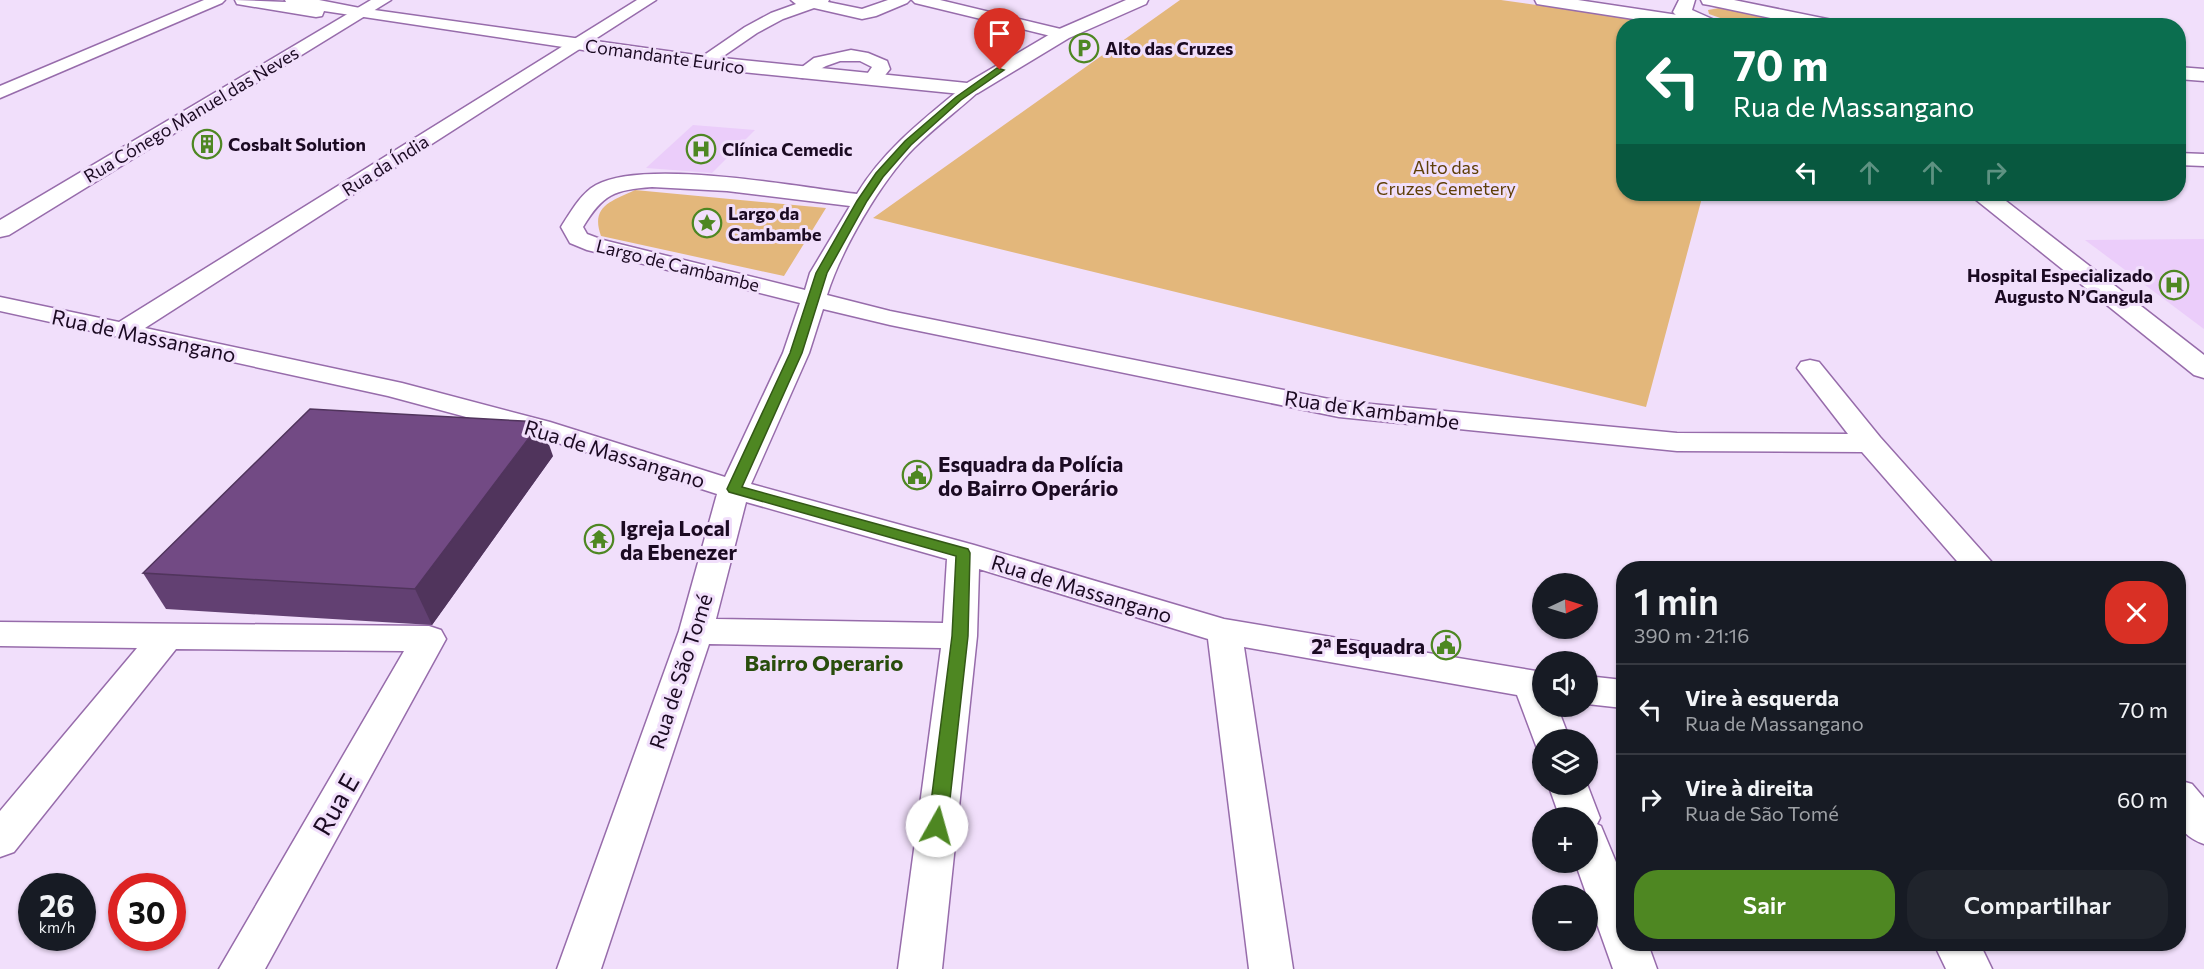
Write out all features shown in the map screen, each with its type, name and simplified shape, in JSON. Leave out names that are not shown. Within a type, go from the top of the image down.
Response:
[{"type":"street","points":[[0,93],[217,0]]},
{"type":"street","name":"Comandante Eurico","points":[[243,0],[323,13],[360,13]]},
{"type":"street","name":"Comandante Eurico","points":[[293,0],[360,13],[703,62],[971,89]]},
{"type":"street","name":"Rua Cónego Manuel das Neves","points":[[0,230],[383,0]]},
{"type":"street","name":"Rua da Índia","points":[[123,331],[648,0]]},
{"type":"street","points":[[703,62],[759,25],[810,1],[870,14],[903,0]]},
{"type":"street","points":[[920,0],[1063,34]]},
{"type":"street","name":"Rua de São Tomé","points":[[579,969],[696,631],[734,489],[796,353],[822,273],[862,201],[879,175],[908,143],[971,89],[1063,34],[1140,0]]},
{"type":"street","points":[[1543,0],[1665,18]]},
{"type":"street","points":[[1630,0],[1685,6],[1702,18]]},
{"type":"street","points":[[1708,0],[1802,18]]},
{"type":"street","points":[[1760,0],[1802,18]]},
{"type":"street","points":[[2186,74],[2204,75]]},
{"type":"street","points":[[2186,159],[2204,160]]},
{"type":"street","name":"Largo de Cambambe","points":[[813,298],[595,245],[578,238],[572,227],[585,206],[604,188],[642,179],[693,182],[862,201]]},
{"type":"street","points":[[1992,201],[2204,369]]},
{"type":"street","points":[[2014,201],[2204,347]]},
{"type":"street","name":"Rua de Kambambe","points":[[813,298],[890,318],[1339,409],[1677,442],[1870,443]]},
{"type":"street","name":"Rua de Massangano","points":[[0,304],[404,392],[540,428],[734,489],[963,553],[1224,631],[1532,685]]},
{"type":"street","points":[[1810,368],[1870,443],[1975,561]]},
{"type":"street","points":[[920,969],[960,636],[963,553]]},
{"type":"street","points":[[696,631],[960,636]]},
{"type":"street","points":[[1224,631],[1271,969]]},
{"type":"street","points":[[0,634],[168,636]]},
{"type":"street","points":[[0,840],[168,636]]},
{"type":"street","name":"Rua E","points":[[168,636],[429,639],[241,969]]},
{"type":"street","points":[[1598,691],[1616,693]]},
{"type":"street","points":[[2186,806],[2204,827]]},
{"type":"street","points":[[1598,868],[1616,917]]},
{"type":"street","points":[[1629,951],[1635,969]]},
{"type":"street","points":[[1960,951],[1970,969]]},
{"type":"shaded area","name":"Clínica Cemedic","points":[[693,125],[755,130],[712,173],[646,168]]},
{"type":"shaded area","name":"Hospital Especializado Augusto N’Gangula","points":[[2204,239],[2204,329],[2085,240]]},
{"type":"green space","name":"Alto das Cruzes Cemetery","points":[[1180,0],[1501,0],[1631,18],[1616,18],[1616,201],[1701,201],[1646,407],[873,218]]},
{"type":"green space","points":[[1732,9],[1774,18],[1720,18],[1709,14],[1708,10]]},
{"type":"green space","points":[[635,190],[826,208],[784,276],[601,236],[598,218],[601,211],[611,201]]},
{"type":"building","points":[[310,409],[541,422],[415,589],[143,573]]},
{"type":"place","name":"Alto das Cruzes","points":[[1084,48]]},
{"type":"place","name":"Cosbalt Solution","points":[[207,144]]},
{"type":"place","name":"Clínica Cemedic","points":[[701,149]]},
{"type":"place","name":"Largo da Cambambe","points":[[707,223]]},
{"type":"place","name":"Hospital Especializado Augusto N’Gangula","points":[[2174,285]]},
{"type":"place","name":"Esquadra da Polícia do Bairro Operário","points":[[917,475]]},
{"type":"place","name":"Igreja Local da Ebenezer","points":[[599,539]]},
{"type":"place","name":"2ª Esquadra","points":[[1446,645]]},
{"type":"district","name":"Bairro Operario","points":[[824,662]]},
{"type":"route","points":[[937,826],[960,636],[963,553],[734,489],[796,353],[822,273],[862,201],[879,175],[908,143],[958,98],[1000,70]]}]
